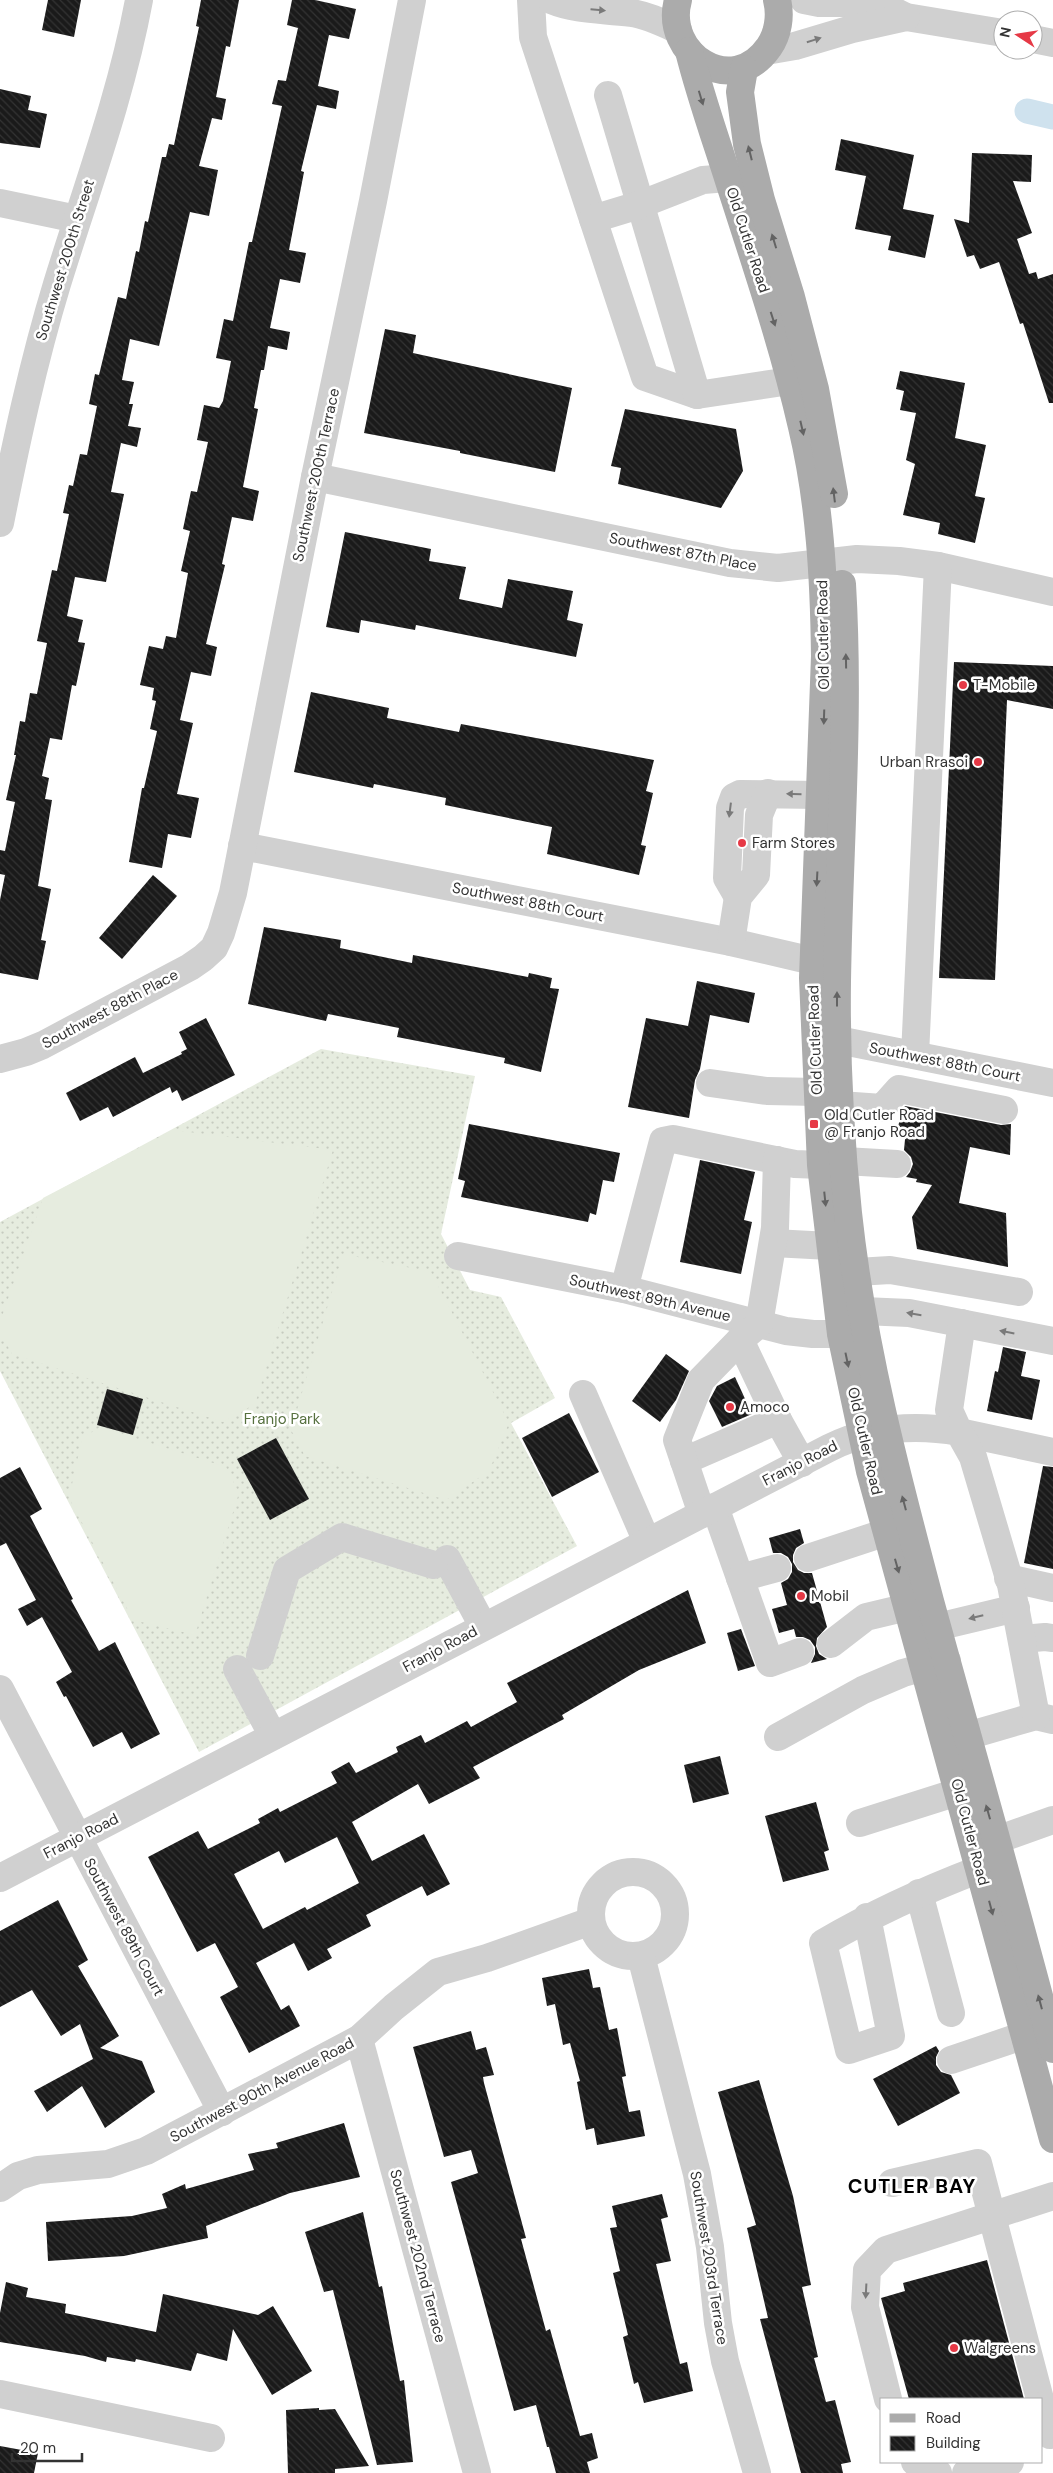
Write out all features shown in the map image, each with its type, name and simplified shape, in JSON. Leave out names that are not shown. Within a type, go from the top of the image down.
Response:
[{"type":"main road","name":"Old Cutler Road","points":[[678,0],[676,10],[684,41],[778,334],[812,474],[819,524],[831,562]]},
{"type":"main road","points":[[684,41],[700,61],[714,68],[727,71],[744,69],[766,51],[774,38],[778,22],[777,0]]},
{"type":"main road","name":"Old Cutler Road","points":[[744,69],[740,92],[742,114],[761,200],[791,297],[823,426],[833,486],[825,666],[832,796],[838,1040],[832,1096],[830,1246],[842,1334],[937,1627],[936,1664]]},
{"type":"main road","points":[[728,178],[739,183],[761,200]]},
{"type":"main road","name":"Old Cutler Road","points":[[832,796],[813,961],[832,1096]]},
{"type":"main road","name":"Old Cutler Road","points":[[832,1163],[849,1216],[863,1311],[873,1432],[887,1532],[908,1608],[936,1664],[970,1788],[983,1852],[1042,2037],[1053,2139]]},
{"type":"street","name":"Southwest 200th Street","points":[[2,506],[30,384],[77,219],[119,86],[139,0]]},
{"type":"street","name":"Southwest 200th Terrace","points":[[214,948],[228,914],[315,477],[374,201],[412,0]]},
{"type":"street","points":[[531,0],[533,37],[645,376],[697,395],[790,381]]},
{"type":"street","points":[[551,0],[571,8],[632,13],[654,19],[684,41]]},
{"type":"street","points":[[804,0],[819,3],[878,3],[906,17],[993,31]]},
{"type":"street","points":[[766,51],[795,46],[852,29],[906,17]]},
{"type":"street","points":[[608,95],[639,205],[697,395]]},
{"type":"street","points":[[593,219],[639,205],[703,180],[728,178]]},
{"type":"street","points":[[0,203],[77,219]]},
{"type":"street","name":"Southwest 87th Place","points":[[315,477],[730,562],[778,568],[872,560],[938,566],[1053,592]]},
{"type":"street","points":[[915,1055],[938,566]]},
{"type":"street","points":[[731,942],[738,897],[726,878],[731,802],[734,797],[740,794],[768,793],[832,796]]},
{"type":"street","name":"Southwest 88th Court","points":[[242,846],[731,942],[813,961]]},
{"type":"street","name":"Southwest 88th Place","points":[[0,1059],[26,1052],[43,1044],[190,967],[214,948]]},
{"type":"street","name":"Southwest 88th Court","points":[[838,1040],[1053,1083]]},
{"type":"street","points":[[951,1099],[959,1064]]},
{"type":"street","points":[[710,1083],[766,1091],[832,1096],[882,1108],[899,1089],[1004,1110]]},
{"type":"street","points":[[624,1289],[660,1146],[663,1141],[673,1139],[795,1164],[897,1164]]},
{"type":"street","points":[[777,1160],[773,1243],[749,1332],[702,1380],[677,1440],[684,1462],[709,1510],[740,1578],[770,1663],[800,1652]]},
{"type":"street","points":[[773,1243],[830,1246]]},
{"type":"street","name":"Southwest 89th Avenue","points":[[458,1256],[624,1289],[749,1332],[842,1334]]},
{"type":"street","points":[[857,1272],[890,1270],[1019,1292]]},
{"type":"street","points":[[863,1311],[909,1313],[1053,1342]]},
{"type":"street","points":[[956,1740],[1045,1718],[1022,1639],[1008,1578],[973,1457],[949,1410],[962,1323]]},
{"type":"street","points":[[749,1332],[778,1420],[802,1462]]},
{"type":"street","points":[[583,1394],[647,1542]]},
{"type":"street","points":[[684,1462],[778,1420]]},
{"type":"street","points":[[873,1432],[932,1427],[1053,1452]]},
{"type":"street","name":"Franjo Road","points":[[0,1878],[482,1626],[845,1440],[873,1432]]},
{"type":"street","points":[[808,1558],[887,1532]]},
{"type":"street","points":[[273,1736],[249,1662],[288,1570],[342,1537],[441,1562],[482,1626]]},
{"type":"street","points":[[740,1578],[777,1568]]},
{"type":"street","points":[[1008,1578],[1050,1585]]},
{"type":"street","points":[[831,1644],[866,1617],[908,1608]]},
{"type":"street","points":[[937,1627],[1016,1608]]},
{"type":"street","points":[[1022,1639],[1053,1638]]},
{"type":"street","points":[[778,1737],[863,1690],[903,1673],[936,1664]]},
{"type":"street","name":"Southwest 89th Court","points":[[0,1689],[222,2112]]},
{"type":"street","points":[[860,1823],[970,1788]]},
{"type":"street","points":[[868,1917],[919,1893],[983,1852],[1053,1820]]},
{"type":"street","points":[[629,1872],[643,1873],[656,1879],[666,1889],[673,1901],[675,1916],[672,1930],[665,1942],[654,1951],[641,1956],[627,1956],[603,1945],[595,1934],[591,1921],[591,1907],[596,1894],[604,1883],[616,1876],[629,1872]]},
{"type":"street","points":[[919,1893],[951,2013]]},
{"type":"street","name":"Southwest 90th Avenue Road","points":[[0,2188],[18,2176],[38,2170],[101,2165],[128,2159],[359,2040],[438,1972],[486,1958],[591,1921]]},
{"type":"street","name":"Southwest 203rd Terrace","points":[[641,1956],[705,2210],[725,2361],[757,2473]]},
{"type":"street","points":[[951,2060],[1042,2037]]},
{"type":"street","name":"Southwest 202nd Terrace","points":[[359,2040],[477,2473]]},
{"type":"street","points":[[892,2183],[978,2163],[990,2216],[1040,2398]]},
{"type":"street","points":[[888,2398],[865,2307],[867,2270],[886,2250],[1053,2196]]},
{"type":"street","points":[[0,2394],[211,2438]]},
{"type":"street","points":[[1043,2412],[1047,2436]]},
{"type":"street","points":[[966,2473],[1006,2463]]},
{"type":"green space","name":"Franjo Park","points":[[321,1049],[475,1076],[441,1234],[470,1290],[501,1297],[555,1398],[511,1423],[577,1546],[199,1752],[0,1371],[0,1222]]},
{"type":"green space","points":[[173,1130],[333,1150],[255,1404],[223,1422],[12,1354],[0,1332],[0,1322],[43,1198]]},
{"type":"green space","points":[[343,1254],[431,1272],[509,1423],[489,1471],[446,1500],[305,1456],[291,1430]]},
{"type":"green space","points":[[100,1427],[226,1467],[239,1493],[195,1635],[133,1620],[69,1498],[82,1438]]},
{"type":"building","points":[[48,0],[81,0],[74,37],[42,30]]},
{"type":"building","points":[[201,0],[239,0],[230,47],[226,46],[216,97],[226,99],[222,120],[212,118],[199,166],[218,170],[209,216],[190,212],[159,346],[130,339],[122,380],[134,382],[129,404],[133,404],[128,426],[141,428],[137,447],[121,443],[111,492],[124,494],[106,582],[75,577],[67,616],[83,620],[78,642],[85,643],[76,686],[72,685],[62,740],[50,738],[42,776],[49,778],[45,799],[52,800],[38,886],[51,889],[41,940],[46,941],[38,980],[0,973],[0,900],[5,875],[0,874],[0,850],[5,851],[15,802],[6,800],[16,755],[14,755],[20,721],[25,722],[30,693],[37,694],[47,643],[37,641],[52,570],[57,571],[69,514],[63,513],[69,485],[73,486],[80,454],[87,455],[97,406],[89,404],[95,374],[99,375],[118,297],[126,299],[136,251],[139,252],[145,221],[148,222],[162,157],[166,157],[169,144],[174,145],[199,27],[196,26]]},
{"type":"building","points":[[292,0],[315,0],[356,9],[349,39],[329,35],[318,86],[339,91],[336,109],[317,105],[301,171],[304,172],[289,250],[306,253],[300,283],[280,279],[270,328],[290,332],[287,350],[268,346],[264,370],[261,370],[254,408],[258,409],[243,487],[259,491],[253,521],[232,517],[222,564],[225,565],[206,644],[217,647],[211,676],[191,672],[180,720],[193,723],[177,794],[199,798],[191,838],[168,834],[162,868],[129,862],[142,788],[144,788],[157,731],[150,729],[156,701],[152,700],[154,688],[140,685],[149,646],[163,649],[166,636],[176,638],[188,573],[181,571],[190,531],[183,529],[191,491],[197,492],[208,442],[197,440],[204,405],[219,408],[223,401],[231,361],[216,358],[224,319],[233,321],[249,242],[252,242],[282,106],[272,104],[278,80],[286,81],[298,28],[287,25]]},
{"type":"building","points":[[0,89],[31,96],[28,110],[47,114],[40,148],[0,143]]},
{"type":"building","points":[[841,139],[914,155],[903,209],[934,215],[925,258],[888,250],[891,236],[855,229],[866,176],[835,170]]},
{"type":"building","points":[[972,153],[1032,155],[1031,182],[1013,181],[1032,233],[1017,239],[1029,274],[1036,272],[1038,279],[1053,274],[1053,403],[1049,403],[1023,323],[1020,324],[999,262],[980,269],[974,255],[967,257],[954,219],[969,223]]},
{"type":"building","points":[[385,329],[416,335],[413,353],[572,388],[555,472],[460,453],[460,451],[364,433]]},
{"type":"building","points":[[900,371],[965,383],[955,438],[986,445],[975,496],[985,498],[975,543],[938,534],[940,523],[903,515],[915,464],[906,460],[916,413],[900,410],[904,391],[896,389]]},
{"type":"building","points":[[625,409],[736,429],[743,471],[721,508],[618,484],[621,468],[611,466]]},
{"type":"building","points":[[345,532],[431,549],[429,561],[466,567],[459,599],[502,608],[508,579],[573,591],[567,620],[583,624],[576,657],[416,625],[415,630],[361,620],[359,633],[326,627]]},
{"type":"building","points":[[954,662],[1053,666],[1053,709],[1007,700],[995,980],[939,978]]},
{"type":"building","points":[[311,692],[389,708],[387,718],[459,732],[461,724],[654,760],[646,791],[653,793],[641,845],[646,846],[639,875],[547,854],[552,827],[445,805],[446,798],[374,784],[373,788],[294,772]]},
{"type":"building","points":[[153,875],[177,896],[122,959],[99,938]]},
{"type":"building","points":[[264,927],[341,940],[340,948],[412,963],[413,955],[528,977],[529,973],[552,978],[550,988],[559,989],[541,1072],[504,1063],[505,1058],[397,1037],[399,1028],[328,1014],[326,1021],[248,1004]]},
{"type":"building","points":[[697,981],[755,993],[749,1023],[710,1015],[700,1069],[695,1080],[689,1118],[628,1107],[646,1018],[688,1026]]},
{"type":"building","points":[[206,1018],[235,1075],[182,1101],[177,1090],[172,1093],[170,1087],[113,1117],[108,1107],[80,1121],[66,1093],[135,1057],[143,1073],[182,1054],[181,1052],[187,1049],[179,1032]]},
{"type":"building","points":[[905,1106],[1001,1125],[1011,1124],[1010,1155],[970,1147],[959,1203],[1006,1213],[1008,1267],[917,1249],[912,1217],[932,1185],[916,1182],[917,1179],[906,1177],[913,1164],[911,1157],[904,1150],[906,1129],[898,1127],[902,1110]]},
{"type":"building","points":[[469,1124],[620,1153],[614,1182],[603,1180],[596,1215],[590,1213],[588,1222],[461,1197],[465,1181],[458,1179]]},
{"type":"building","points":[[700,1160],[755,1172],[744,1220],[752,1222],[741,1274],[680,1262]]},
{"type":"building","points":[[1003,1347],[1026,1352],[1021,1376],[1040,1380],[1032,1420],[987,1411],[995,1371],[998,1372]]},
{"type":"building","points":[[666,1354],[689,1371],[676,1400],[660,1422],[632,1401]]},
{"type":"building","name":"Amoco","points":[[735,1377],[752,1414],[722,1427],[709,1401],[717,1386]]},
{"type":"building","points":[[107,1389],[143,1399],[133,1435],[97,1425]]},
{"type":"building","points":[[569,1413],[599,1472],[552,1497],[522,1438]]},
{"type":"building","points":[[276,1438],[309,1499],[270,1520],[237,1459]]},
{"type":"building","points":[[1043,1466],[1053,1467],[1053,1569],[1024,1563]]},
{"type":"building","points":[[20,1467],[42,1509],[30,1516],[73,1599],[71,1600],[99,1651],[115,1642],[160,1734],[131,1749],[122,1732],[93,1747],[66,1696],[64,1697],[56,1682],[72,1672],[42,1617],[27,1626],[18,1609],[36,1600],[6,1543],[0,1546],[0,1478]]},
{"type":"building","name":"Mobil","points":[[800,1529],[804,1543],[796,1548],[793,1562],[798,1570],[804,1573],[812,1573],[827,1627],[817,1638],[816,1646],[819,1654],[827,1659],[811,1663],[815,1654],[815,1647],[810,1640],[796,1637],[794,1629],[779,1633],[772,1609],[787,1605],[781,1583],[788,1579],[792,1572],[792,1564],[788,1557],[781,1553],[773,1553],[769,1538]]},
{"type":"building","points":[[688,1590],[706,1643],[639,1670],[562,1715],[564,1719],[473,1767],[480,1778],[429,1804],[418,1784],[352,1822],[372,1861],[424,1834],[450,1884],[427,1896],[422,1886],[366,1915],[371,1926],[327,1949],[332,1958],[308,1971],[294,1943],[256,1963],[281,2010],[289,2005],[300,2026],[249,2053],[220,1997],[238,1987],[215,1943],[197,1952],[148,1857],[198,1831],[208,1849],[260,1823],[258,1819],[278,1808],[280,1812],[337,1783],[331,1772],[349,1762],[356,1773],[398,1752],[396,1747],[421,1735],[425,1743],[467,1721],[471,1727],[517,1702],[507,1683]],"holes":[[[337,1837],[359,1883],[307,1910],[305,1907],[263,1929],[234,1874],[279,1851],[285,1863]]]},
{"type":"building","points":[[741,1629],[755,1666],[738,1671],[727,1633]]},
{"type":"building","points":[[720,1756],[729,1794],[693,1803],[684,1765]]},
{"type":"building","points":[[816,1802],[829,1850],[824,1852],[829,1870],[783,1882],[765,1816]]},
{"type":"building","points":[[58,1900],[88,1960],[78,1966],[119,2036],[100,2048],[142,2061],[155,2092],[105,2128],[82,2086],[47,2112],[34,2091],[93,2059],[80,2024],[61,2036],[32,1990],[0,2007],[0,1931]]},
{"type":"building","points":[[589,1969],[593,1988],[600,1987],[609,2030],[617,2028],[626,2076],[622,2077],[629,2112],[640,2110],[645,2136],[597,2145],[594,2128],[586,2130],[577,2082],[580,2081],[570,2043],[563,2045],[555,2004],[547,2006],[542,1978]]},
{"type":"building","points":[[471,2031],[476,2050],[486,2047],[494,2075],[483,2077],[484,2083],[526,2238],[521,2239],[546,2331],[550,2329],[580,2436],[592,2433],[598,2458],[587,2462],[590,2473],[556,2473],[536,2405],[514,2411],[451,2182],[478,2173],[471,2150],[444,2157],[413,2047]]},
{"type":"building","points":[[936,2046],[939,2051],[936,2057],[936,2065],[941,2072],[951,2075],[960,2093],[898,2126],[873,2079]]},
{"type":"building","points":[[759,2080],[793,2196],[811,2285],[802,2287],[818,2357],[814,2358],[826,2402],[835,2400],[851,2462],[841,2464],[843,2473],[801,2473],[760,2319],[768,2318],[747,2228],[756,2225],[718,2092]]},
{"type":"building","points":[[344,2123],[360,2177],[290,2193],[206,2226],[208,2238],[124,2256],[48,2261],[46,2222],[132,2216],[167,2208],[162,2194],[185,2184],[186,2189],[254,2170],[248,2154],[278,2148],[276,2143]]},
{"type":"building","points":[[662,2194],[668,2217],[661,2219],[671,2261],[656,2264],[680,2364],[687,2362],[693,2391],[644,2403],[638,2382],[634,2384],[623,2337],[628,2335],[613,2273],[620,2271],[610,2228],[617,2227],[612,2206]]},
{"type":"building","points":[[363,2212],[379,2287],[382,2286],[400,2381],[404,2380],[413,2462],[377,2465],[333,2290],[324,2292],[305,2232]]},
{"type":"building","name":"Walgreens","points":[[987,2260],[1024,2398],[909,2398],[881,2298],[905,2291],[903,2283]]},
{"type":"building","points":[[6,2282],[28,2288],[26,2297],[66,2304],[65,2313],[156,2332],[163,2294],[258,2315],[273,2306],[312,2371],[272,2395],[233,2329],[227,2361],[197,2353],[191,2371],[136,2359],[135,2362],[107,2357],[106,2362],[85,2356],[0,2342],[0,2313]]},
{"type":"building","points":[[319,2408],[319,2410],[335,2409],[369,2466],[335,2469],[335,2473],[288,2473],[286,2410]]},
{"type":"building","points":[[0,2446],[38,2453],[34,2473],[0,2473]]},
{"type":"waterway","points":[[1027,111],[1053,117]]},
{"type":"place","name":"T-Mobile","points":[[963,685]]},
{"type":"place","name":"Urban Rrasoi","points":[[978,762]]},
{"type":"place","name":"Farm Stores","points":[[742,843]]},
{"type":"place","name":"Old Cutler Road @ Franjo Road","points":[[814,1124]]},
{"type":"place","name":"Amoco","points":[[730,1407]]},
{"type":"place","name":"Mobil","points":[[801,1596]]},
{"type":"place","name":"Walgreens","points":[[954,2348]]},
{"type":"district","name":"CUTLER BAY","points":[[912,2186]]}]
